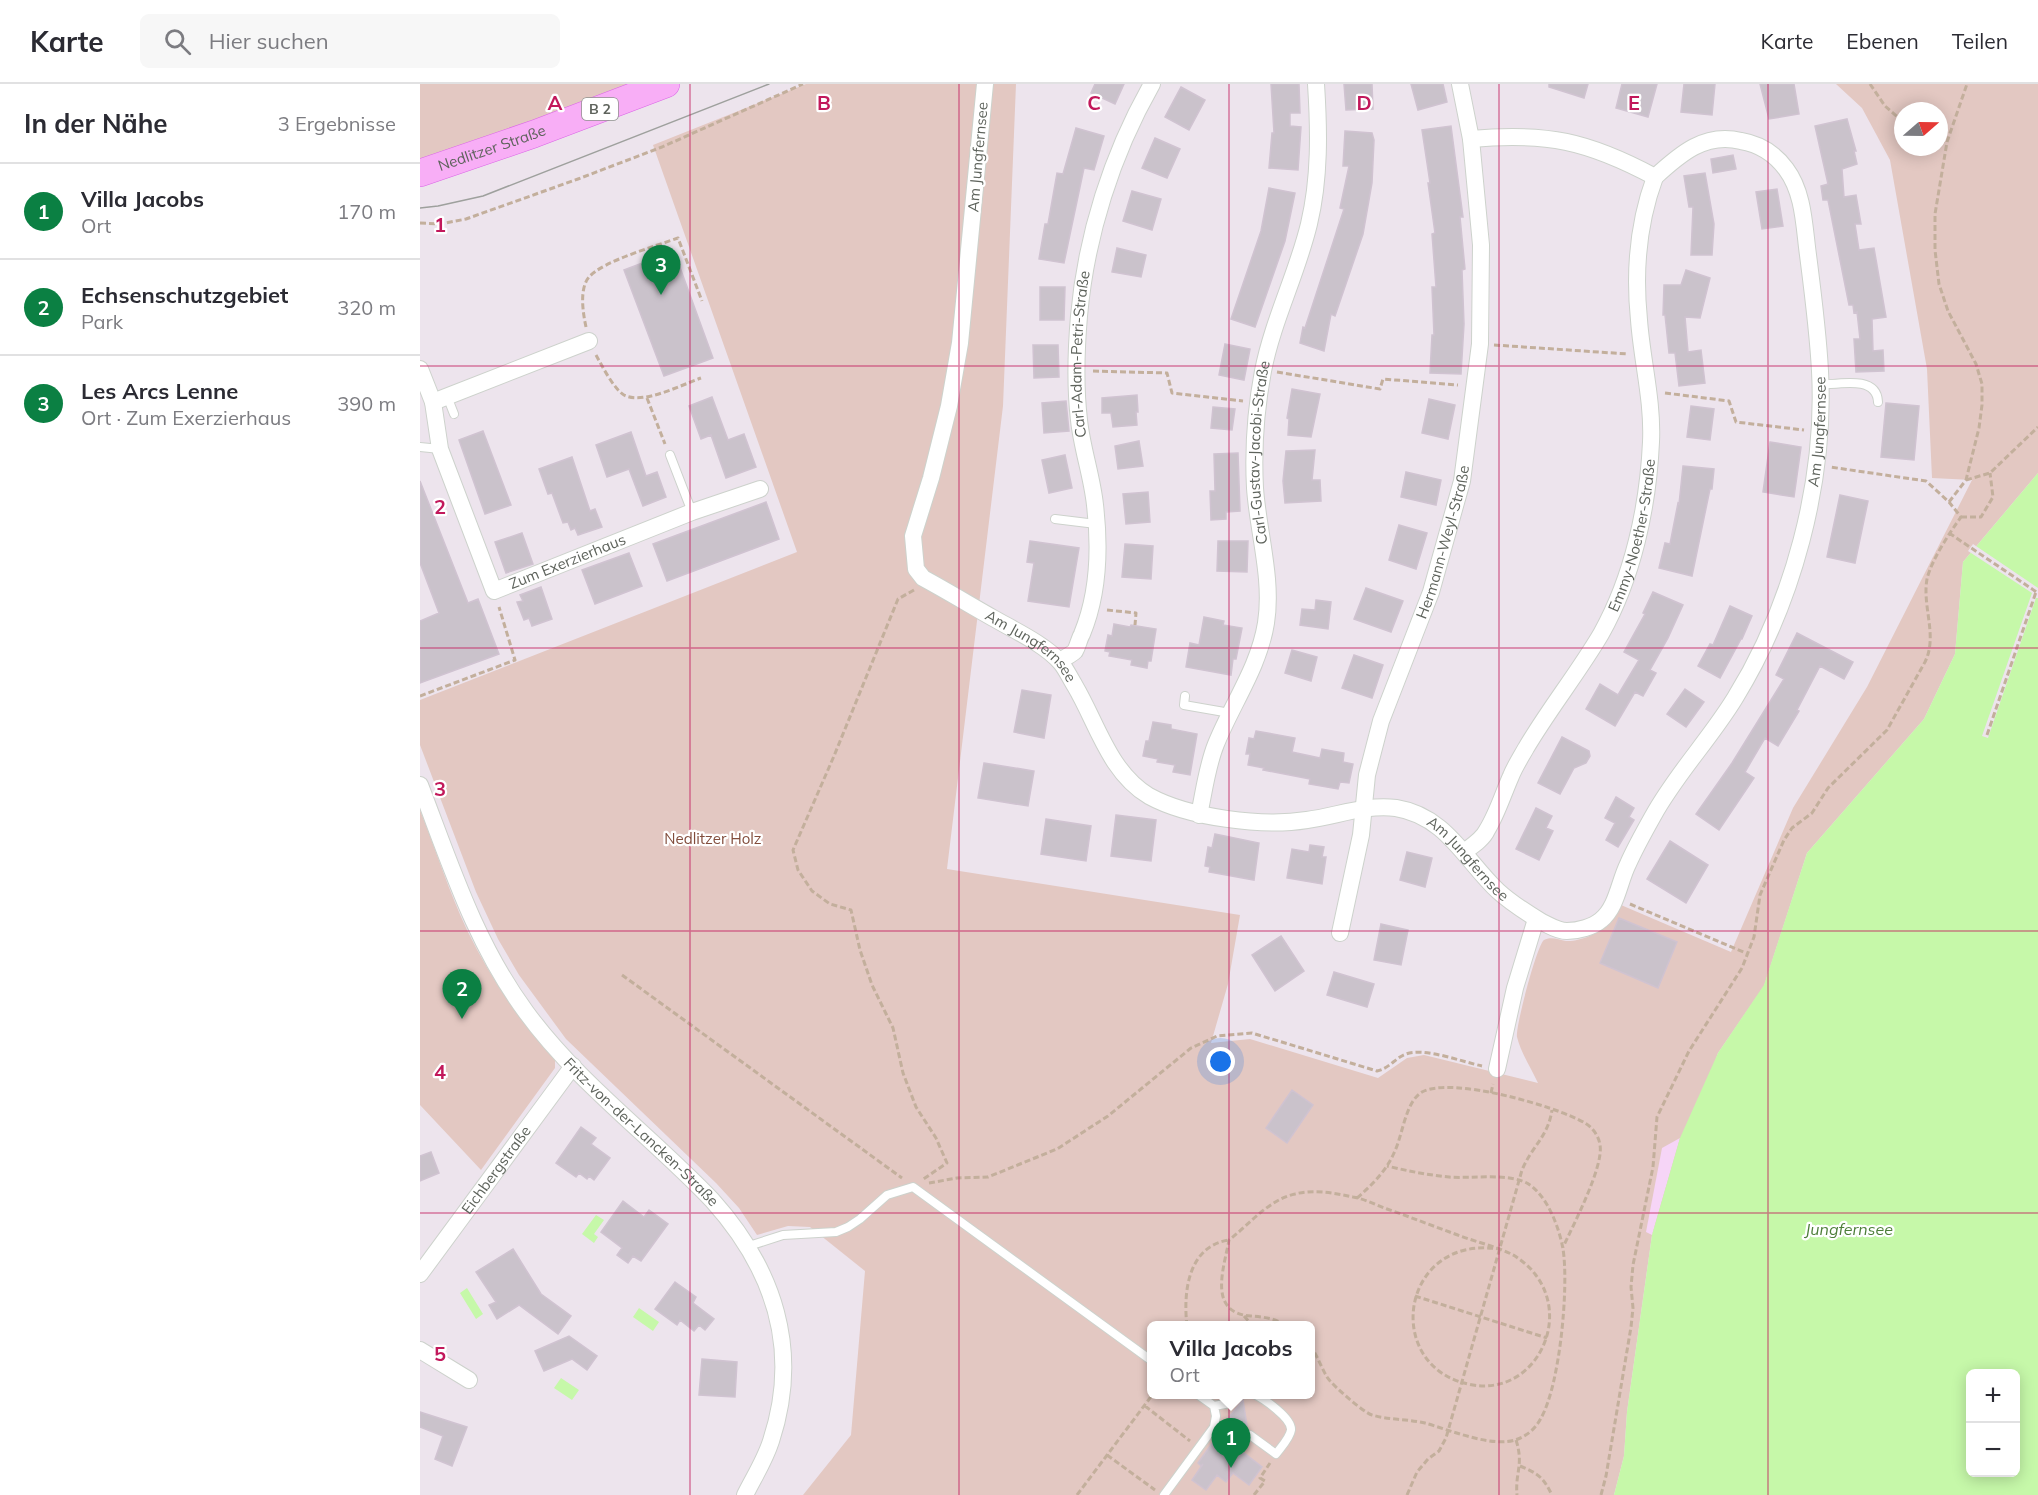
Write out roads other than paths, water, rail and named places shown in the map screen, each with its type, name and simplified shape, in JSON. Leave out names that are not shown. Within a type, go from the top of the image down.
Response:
[{"type":"main road","name":"Nedlitzer Straße","points":[[420,173],[534,134],[666,84]]},
{"type":"street","name":"Am Jungfernsee","points":[[985,84],[960,343],[931,478],[913,536],[916,569],[923,578],[1024,635],[1060,661],[1084,700],[1099,736],[1119,769],[1145,793],[1171,806],[1199,815],[1275,823],[1305,820],[1365,808],[1397,809],[1414,813],[1432,822],[1448,834],[1499,892],[1536,919],[1558,930],[1570,931],[1592,926],[1602,920],[1611,907],[1626,866],[1657,810],[1738,694],[1766,639],[1788,584],[1802,537],[1816,465],[1821,385],[1817,326],[1800,201],[1794,182],[1784,165],[1769,152],[1754,144],[1735,139],[1716,139],[1697,144],[1679,155],[1655,177]]},
{"type":"street","name":"Carl-Adam-Petri-Straße","points":[[1060,661],[1074,651],[1086,623],[1095,588],[1098,556],[1095,504],[1079,420],[1076,370],[1082,292],[1101,202],[1122,146],[1152,84]]},
{"type":"street","name":"Carl-Gustav-Jacobi-Straße","points":[[1199,815],[1215,746],[1252,670],[1266,622],[1267,591],[1256,489],[1255,447],[1259,402],[1263,370],[1309,224],[1316,181],[1319,124],[1316,84]]},
{"type":"street","points":[[1460,84],[1471,139],[1506,136],[1545,137],[1583,145],[1628,162],[1655,177]]},
{"type":"street","name":"Hermann-Weyl-Straße","points":[[1340,933],[1361,835],[1367,775],[1381,721],[1431,592],[1462,482],[1480,344],[1481,244],[1471,139]]},
{"type":"street","name":"Emmy-Noether-Straße","points":[[1464,852],[1486,832],[1512,773],[1543,719],[1572,680],[1602,632],[1621,590],[1635,546],[1646,498],[1651,441],[1648,391],[1639,320],[1637,255],[1640,226],[1655,177]]},
{"type":"street","points":[[440,399],[590,341]]},
{"type":"street","name":"Zum Exerzierhaus","points":[[420,369],[440,399],[440,449],[494,591],[692,512],[760,489]]},
{"type":"street","name":"Fritz-von-der-Lancken-Straße","points":[[420,785],[470,917],[491,957],[526,1013],[573,1066],[691,1178],[733,1222],[749,1246],[771,1294],[778,1321],[783,1374],[778,1418],[771,1443],[745,1495]]},
{"type":"street","points":[[1497,1069],[1515,988],[1536,919]]},
{"type":"street","name":"Eichbergstraße","points":[[420,1274],[573,1066]]},
{"type":"street","points":[[420,1350],[469,1380]]},
{"type":"lane","points":[[1821,385],[1865,383],[1873,387],[1878,395],[1878,402]]},
{"type":"lane","points":[[440,399],[454,414]]},
{"type":"lane","points":[[420,447],[440,449]]},
{"type":"lane","points":[[670,454],[692,512]]},
{"type":"lane","points":[[1055,519],[1096,524]]},
{"type":"lane","points":[[1185,696],[1184,705],[1230,713]]},
{"type":"lane","points":[[749,1246],[783,1235],[836,1232],[860,1219],[887,1195],[913,1186],[1147,1357]]},
{"type":"lane","points":[[1203,1399],[1214,1406],[1230,1403],[1235,1399]]},
{"type":"lane","points":[[1250,1435],[1276,1454],[1291,1433],[1291,1426],[1284,1415],[1260,1399]]},
{"type":"lane","points":[[1162,1495],[1214,1427],[1216,1416],[1214,1406]]},
{"type":"water","name":"Jungfernsee","points":[[2038,473],[2038,1495],[1614,1495],[1624,1456],[1627,1412],[1652,1235],[1680,1138],[1718,1053],[1764,985],[1807,853],[1924,719],[1955,654],[1963,562]]},
{"type":"water","points":[[596,1215],[604,1220],[594,1234],[598,1237],[594,1243],[582,1234]]},
{"type":"water","points":[[467,1288],[483,1314],[476,1319],[460,1293]]},
{"type":"water","points":[[639,1308],[659,1322],[653,1331],[633,1317]]},
{"type":"water","points":[[561,1378],[579,1390],[572,1400],[554,1388]]},
{"type":"tram line","points":[[420,208],[483,196],[769,84]]},
{"type":"place","name":"Les Arcs Lenne","points":[[661,295]]},
{"type":"place","name":"Echsenschutzgebiet","points":[[462,1019]]},
{"type":"place","name":"Villa Jacobs","points":[[1231,1468]]},
{"type":"park label","name":"Nedlitzer Holz","points":[[713,839]]}]
